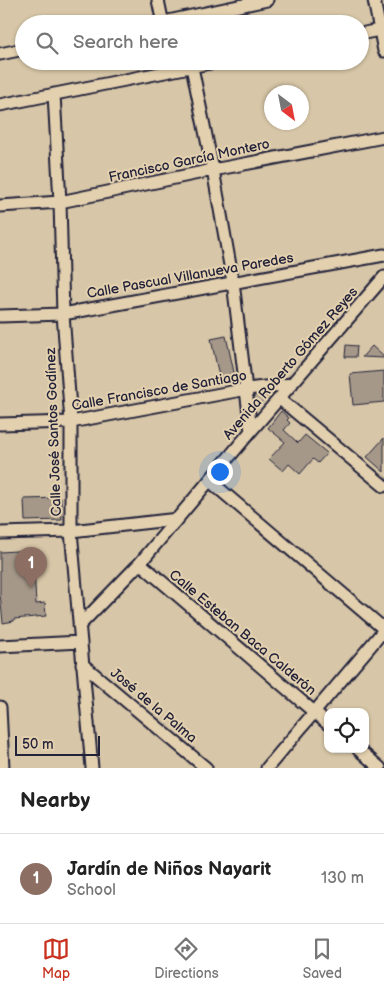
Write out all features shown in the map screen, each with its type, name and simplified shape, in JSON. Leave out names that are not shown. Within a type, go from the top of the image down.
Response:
[{"type":"street","points":[[158,0],[159,15]]},
{"type":"street","points":[[197,15],[267,0]]},
{"type":"street","points":[[374,0],[382,30],[384,51]]},
{"type":"street","points":[[369,32],[382,30]]},
{"type":"street","points":[[0,54],[15,51]]},
{"type":"street","points":[[0,105],[154,70]]},
{"type":"street","points":[[193,70],[233,282],[251,431]]},
{"type":"street","name":"Calle José Santos Godínez","points":[[54,94],[60,202],[63,314],[71,422],[71,531],[92,768]]},
{"type":"street","name":"Francisco García Montero","points":[[0,206],[60,202],[384,137]]},
{"type":"street","name":"Calle Pascual Villanueva Paredes","points":[[0,316],[63,314],[384,255]]},
{"type":"street","name":"Avenida Roberto Gómez Reyes","points":[[79,626],[140,563],[384,277]]},
{"type":"street","name":"Calle Francisco de Santiago","points":[[0,424],[71,422],[247,389],[292,384]]},
{"type":"street","points":[[280,399],[384,486]]},
{"type":"street","points":[[210,481],[384,630],[267,768]]},
{"type":"street","points":[[0,533],[71,531],[178,519]]},
{"type":"street","name":"Calle Esteban Baca Calderón","points":[[140,563],[324,721]]},
{"type":"street","points":[[0,646],[81,642]]},
{"type":"street","name":"José de la Palma","points":[[82,664],[206,768]]},
{"type":"street","points":[[0,707],[3,768]]},
{"type":"street","points":[[363,753],[380,768]]},
{"type":"shaded area","points":[[271,392],[254,410],[254,394]]},
{"type":"building","points":[[226,336],[235,377],[220,381],[211,339]]},
{"type":"building","points":[[346,345],[357,346],[356,357],[345,357]]},
{"type":"building","points":[[372,346],[384,357],[384,358],[362,357]]},
{"type":"building","points":[[384,371],[384,402],[353,405],[350,374]]},
{"type":"building","points":[[281,411],[289,418],[287,420],[290,423],[284,430],[298,443],[305,435],[327,453],[318,463],[313,459],[300,474],[289,464],[283,471],[269,459],[285,442],[268,428]]},
{"type":"building","points":[[384,438],[384,472],[367,457]]},
{"type":"building","points":[[61,498],[62,520],[25,521],[24,499]]},
{"type":"building","points":[[33,550],[36,604],[45,603],[46,616],[14,619],[14,621],[3,623],[0,594],[0,552]]},
{"type":"place","name":"Jardín de Niños Nayarit","points":[[31,588]]}]
